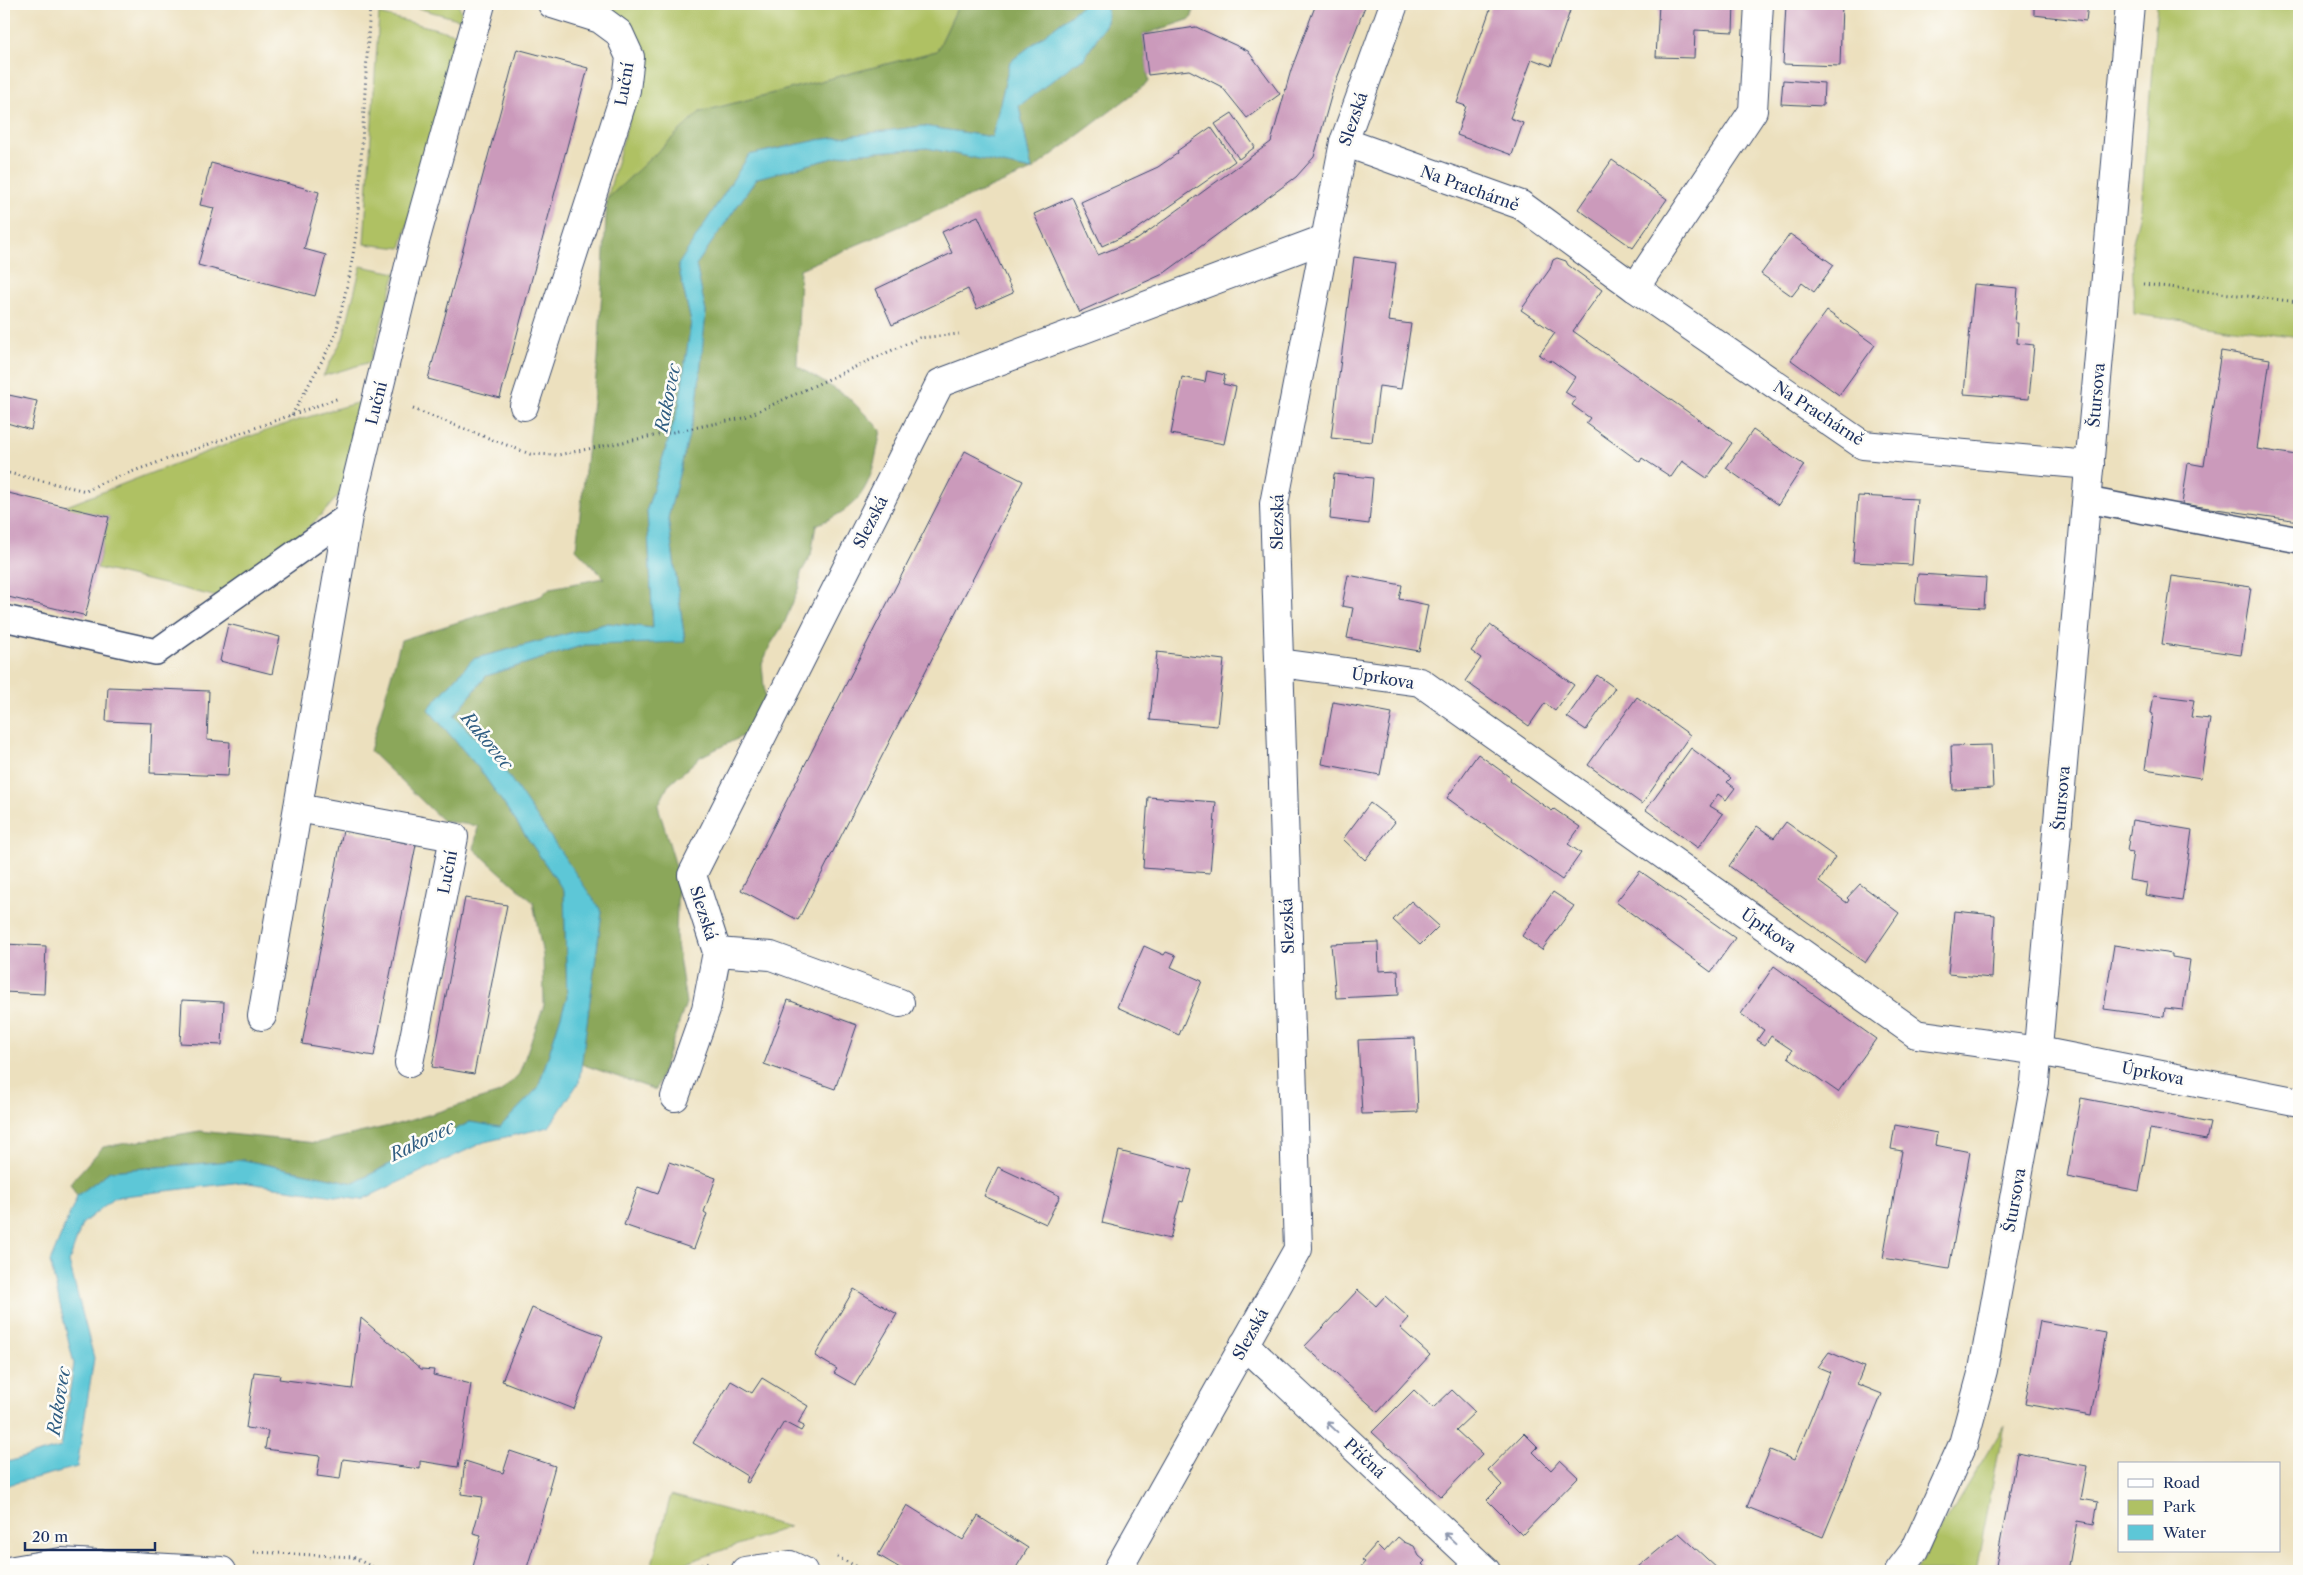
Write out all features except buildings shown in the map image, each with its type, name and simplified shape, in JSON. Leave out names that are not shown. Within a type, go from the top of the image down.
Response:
[{"type":"street","name":"Luční","points":[[262,1016],[348,516],[414,245],[481,4]]},
{"type":"street","name":"Luční","points":[[524,406],[626,90],[630,57],[619,33],[600,19],[552,4]]},
{"type":"street","name":"Slezská","points":[[1117,1571],[1298,1249],[1274,504],[1344,142],[1394,4]]},
{"type":"street","points":[[1635,288],[1753,111],[1760,4]]},
{"type":"street","name":"Štursova","points":[[1899,1571],[1915,1550],[1966,1434],[1983,1370],[2036,1082],[2130,4]]},
{"type":"street","name":"Na Prachárně","points":[[1344,142],[1521,205],[1635,288],[1864,445],[2090,465]]},
{"type":"street","name":"Slezská","points":[[675,1097],[706,1009],[717,952],[692,875],[940,383],[1324,239]]},
{"type":"street","name":"Úprkova","points":[[1280,664],[1420,682],[1916,1034],[2038,1050],[2299,1102]]},
{"type":"street","name":"Luční","points":[[298,808],[454,837],[409,1063]]},
{"type":"street","name":"Slezská","points":[[717,952],[771,956],[900,1003]]},
{"type":"street","name":"Příčná","points":[[1244,1344],[1486,1571]]},
{"type":"street","points":[[8,1571],[61,1562],[222,1571]]},
{"type":"street","points":[[745,1571],[790,1565],[803,1571]]},
{"type":"lane","points":[[2087,500],[2299,540]]},
{"type":"lane","points":[[4,618],[156,652],[348,516]]},
{"type":"path","points":[[292,415],[335,338],[350,273],[356,230],[370,4]]},
{"type":"path","points":[[2106,280],[2299,302]]},
{"type":"path","points":[[4,472],[86,491],[103,482],[364,390],[530,454],[558,455],[743,418],[919,338],[968,333]]},
{"type":"green space","points":[[403,4],[457,4],[461,10],[461,20]]},
{"type":"green space","points":[[585,4],[959,4],[937,51],[700,112],[607,199],[643,68],[642,48],[629,25]]},
{"type":"green space","points":[[959,4],[1084,4],[1010,62],[992,137],[923,126],[818,140],[749,155],[678,266],[691,322],[679,405],[647,509],[653,628],[608,623],[473,659],[428,709],[481,771],[564,891],[567,997],[538,1088],[500,1128],[470,1122],[354,1183],[244,1160],[110,1171],[77,1196],[70,1183],[103,1147],[200,1131],[316,1143],[398,1124],[500,1093],[519,1074],[544,1005],[543,956],[533,902],[474,849],[478,826],[443,821],[370,751],[401,640],[541,596],[550,588],[604,578],[576,549],[598,359],[607,199],[700,112],[937,51]]},
{"type":"green space","points":[[1107,4],[1196,4],[1191,19],[1143,35],[1149,82],[1032,170],[1019,106],[1075,63],[1084,59],[1107,22]]},
{"type":"green space","points":[[2157,4],[2299,4],[2299,337],[2134,314],[2132,246],[2141,208]]},
{"type":"green space","points":[[379,14],[460,35],[401,248],[364,244]]},
{"type":"green space","points":[[927,148],[1032,170],[800,269],[797,366],[848,397],[881,430],[874,464],[870,477],[857,499],[847,509],[816,525],[811,555],[801,573],[799,587],[784,624],[771,644],[762,664],[765,698],[747,734],[700,757],[668,786],[658,806],[678,873],[676,937],[686,1003],[656,1090],[581,1064],[602,912],[454,716],[486,676],[584,645],[685,641],[668,518],[697,403],[706,312],[696,265],[757,178],[849,154]]},
{"type":"green space","points":[[361,266],[396,273],[370,362],[323,376],[343,338]]},
{"type":"green space","points":[[360,402],[343,490],[326,510],[234,601],[97,568],[109,517],[64,507],[248,437]]},
{"type":"green space","points":[[2004,1425],[1976,1571],[1916,1571]]},
{"type":"green space","points":[[671,1495],[789,1527],[663,1571],[650,1571]]},
{"type":"water","points":[[1084,4],[1107,4],[1107,22],[1084,59],[1075,63],[1019,106],[1032,170],[927,148],[849,154],[757,178],[696,265],[706,312],[697,403],[668,518],[685,642],[584,645],[486,676],[454,716],[499,762],[602,912],[579,1082],[549,1127],[484,1142],[361,1200],[242,1182],[115,1197],[82,1224],[69,1262],[94,1358],[77,1467],[4,1486],[4,1463],[61,1447],[74,1364],[50,1262],[77,1196],[110,1171],[244,1160],[354,1183],[470,1122],[500,1127],[538,1088],[567,997],[564,891],[481,771],[428,709],[473,659],[608,623],[653,628],[647,509],[679,405],[691,322],[678,265],[749,155],[818,140],[923,126],[992,137],[1010,62]]},
{"type":"water label","name":"Rakovec","points":[[668,398]]},
{"type":"water label","name":"Rakovec","points":[[487,741]]},
{"type":"water label","name":"Rakovec","points":[[422,1141]]},
{"type":"water label","name":"Rakovec","points":[[59,1401]]}]
